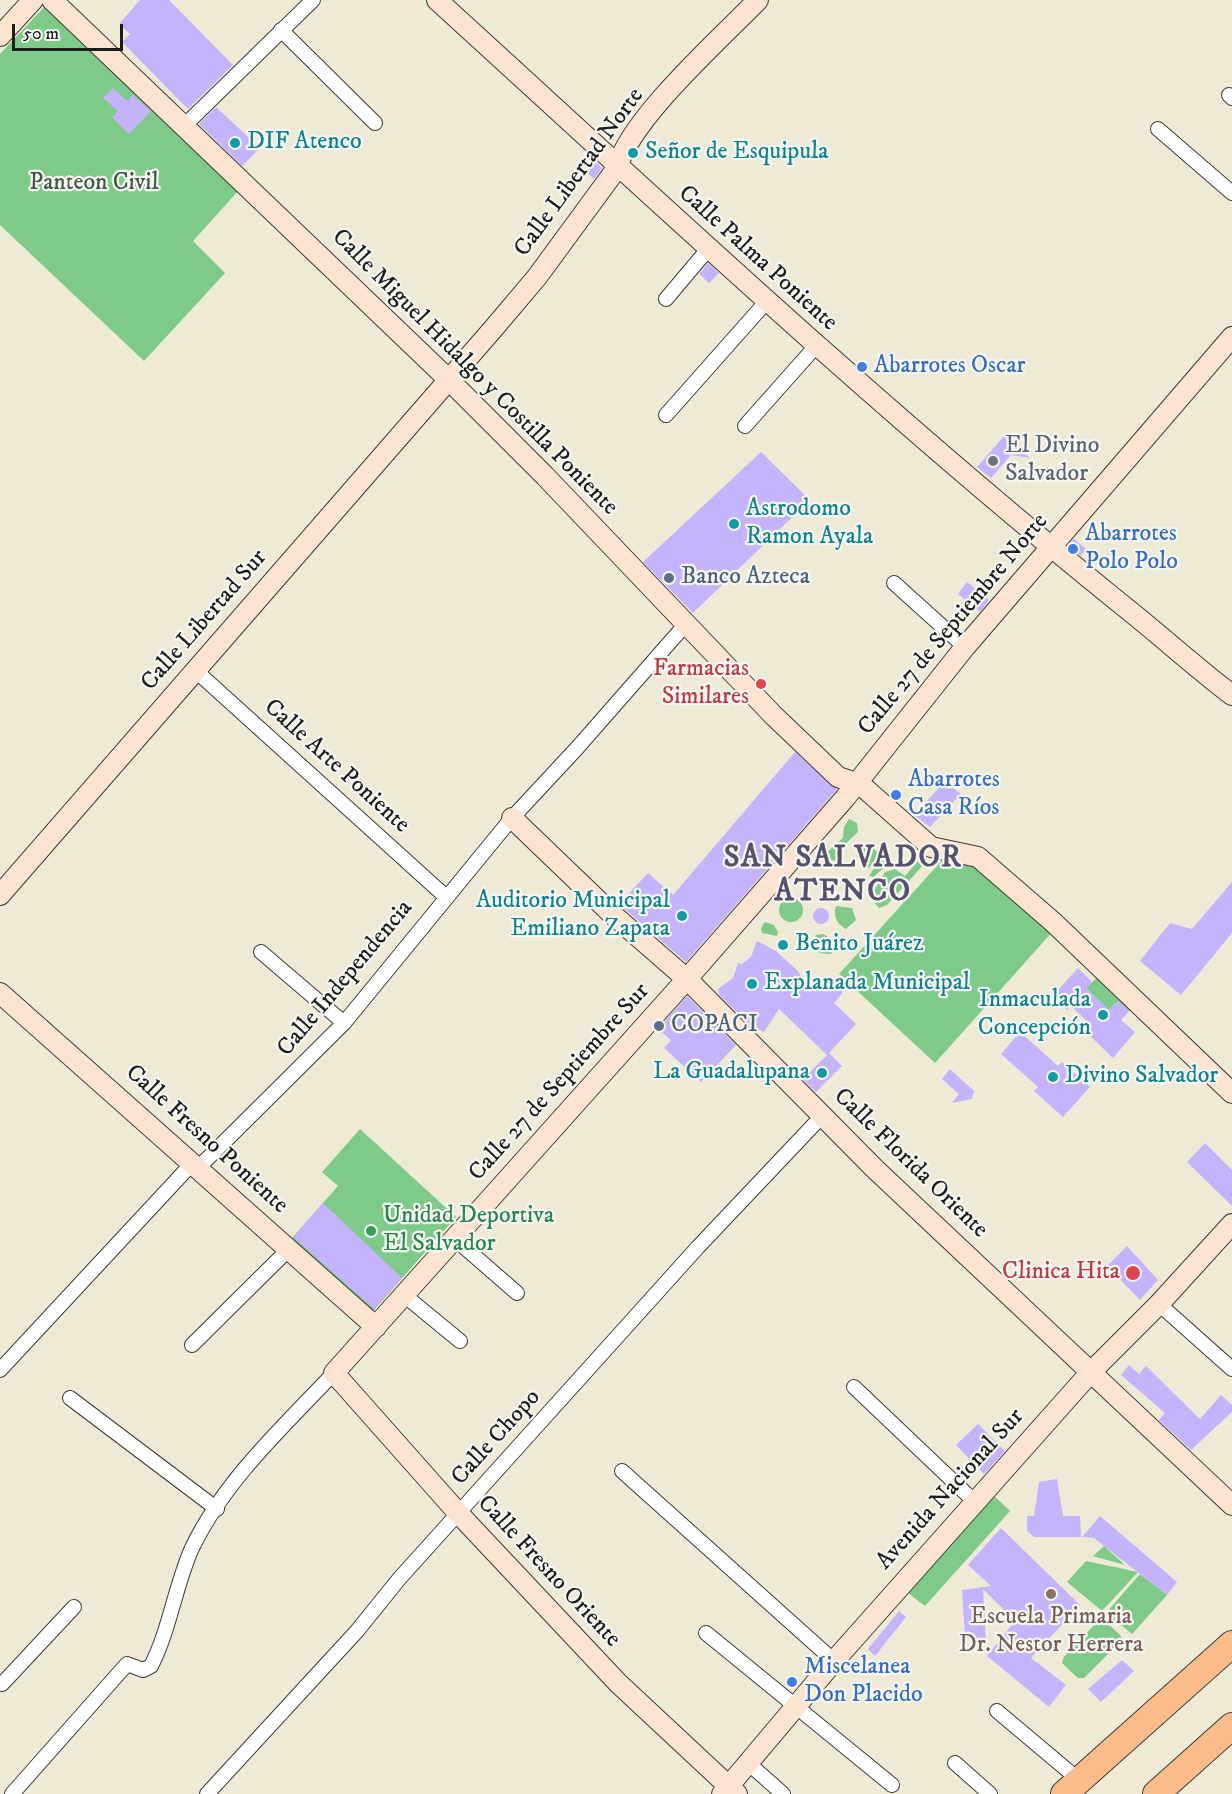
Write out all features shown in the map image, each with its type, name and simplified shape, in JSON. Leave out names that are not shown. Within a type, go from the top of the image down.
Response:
[{"type":"highway","points":[[1072,1787],[1232,1644]]},
{"type":"highway","points":[[1156,1794],[1232,1726]]},
{"type":"street","points":[[0,36],[33,0]]},
{"type":"street","name":"Calle Miguel Hidalgo y Costilla Poniente","points":[[52,0],[448,379],[545,476],[684,625],[833,773],[848,781],[856,782],[931,847],[978,857],[1053,922],[1232,1093]]},
{"type":"street","points":[[184,126],[313,0]]},
{"type":"street","name":"Calle Palma Poniente","points":[[437,0],[617,168],[816,346],[1051,548],[1232,695]]},
{"type":"street","name":"Calle Libertad Norte","points":[[448,379],[537,277],[617,168],[620,157],[637,130],[688,71],[758,0]]},
{"type":"street","points":[[282,30],[375,123]]},
{"type":"street","points":[[1158,129],[1232,193]]},
{"type":"street","points":[[666,299],[709,248]]},
{"type":"street","points":[[666,416],[767,301]]},
{"type":"street","name":"Calle 27 de Septiembre Norte","points":[[686,980],[856,782],[965,647],[1232,337]]},
{"type":"street","points":[[744,426],[816,346]]},
{"type":"street","name":"Calle Libertad Sur","points":[[0,895],[448,379]]},
{"type":"street","points":[[894,583],[965,647]]},
{"type":"street","name":"Calle Independencia","points":[[0,1370],[187,1169],[196,1167],[297,1073],[344,1023],[445,896],[684,625]]},
{"type":"street","name":"Calle Arte Poniente","points":[[196,671],[445,896]]},
{"type":"street","name":"Calle Florida Oriente","points":[[512,818],[686,980],[875,1169],[1232,1505]]},
{"type":"street","points":[[261,952],[344,1023]]},
{"type":"street","name":"Calle 27 de Septiembre Sur","points":[[12,1794],[127,1664],[143,1670],[151,1666],[193,1547],[248,1462],[376,1327],[686,980]]},
{"type":"street","name":"Calle Fresno Poniente","points":[[0,993],[376,1327]]},
{"type":"street","name":"Calle Chopo","points":[[207,1794],[698,1247],[823,1115]]},
{"type":"street","name":"Avenida Nacional Sur","points":[[729,1791],[747,1762],[834,1661],[1090,1372],[1230,1229]]},
{"type":"street","points":[[455,1239],[517,1293]]},
{"type":"street","points":[[192,1345],[289,1249]]},
{"type":"street","points":[[404,1295],[460,1341]]},
{"type":"street","points":[[1159,1304],[1232,1369]]},
{"type":"street","name":"Calle Fresno Oriente","points":[[334,1373],[459,1514],[618,1683],[729,1791]]},
{"type":"street","points":[[854,1388],[975,1502]]},
{"type":"street","points":[[70,1398],[217,1509]]},
{"type":"street","points":[[622,1471],[834,1661]]},
{"type":"street","points":[[2,1684],[74,1607]]},
{"type":"street","points":[[706,1633],[892,1785]]},
{"type":"street","points":[[997,1711],[1072,1787]]},
{"type":"street","points":[[747,1762],[783,1794]]},
{"type":"street","points":[[956,1763],[990,1794]]},
{"type":"green space","name":"Panteon Civil","points":[[47,4],[238,191],[193,241],[225,273],[144,361],[0,225],[0,54]]},
{"type":"green space","points":[[849,819],[857,823],[858,832],[842,847],[842,857],[834,861],[826,857],[826,853],[843,838],[844,827]]},
{"type":"green space","points":[[867,843],[880,854],[869,868],[856,856]]},
{"type":"green space","points":[[946,856],[977,862],[1054,930],[935,1063],[839,974]]},
{"type":"green space","points":[[888,859],[892,862],[874,877],[869,876],[877,864]]},
{"type":"green space","points":[[918,861],[925,863],[887,905],[879,908],[870,898],[885,872],[895,869],[905,876]]},
{"type":"green space","points":[[791,898],[799,902],[803,910],[799,918],[791,922],[783,918],[779,910],[783,902]]},
{"type":"green space","points":[[836,906],[852,908],[856,920],[846,929],[836,920]]},
{"type":"green space","points":[[765,922],[774,925],[778,932],[777,936],[762,933],[761,928]]},
{"type":"green space","points":[[823,934],[832,939],[837,948],[831,954],[820,953],[811,942],[816,935]]},
{"type":"green space","points":[[1102,973],[1136,1004],[1129,1011],[1118,1001],[1109,1010],[1086,988]]},
{"type":"green space","name":"Unidad Deportiva El Salvador","points":[[360,1129],[456,1217],[366,1319],[285,1246],[338,1186],[322,1172]]},
{"type":"green space","points":[[992,1494],[1010,1511],[925,1606],[908,1593]]},
{"type":"green space","points":[[1104,1546],[1125,1565],[1093,1556]]},
{"type":"green space","points":[[1086,1561],[1138,1572],[1102,1611],[1067,1582]]},
{"type":"green space","points":[[1140,1574],[1167,1595],[1132,1634],[1106,1613]]},
{"type":"green space","points":[[1098,1621],[1105,1621],[1121,1636],[1121,1641],[1084,1678],[1078,1678],[1062,1663],[1064,1657]]},
{"type":"building","points":[[140,0],[169,0],[233,65],[188,109],[122,42],[130,34],[119,24]]},
{"type":"building","points":[[113,88],[127,101],[133,95],[151,111],[129,134],[112,117],[118,111],[103,98]]},
{"type":"building","name":"DIF Atenco","points":[[216,107],[260,148],[242,166],[199,124]]},
{"type":"building","points":[[595,161],[602,168],[594,179],[587,173]]},
{"type":"building","points":[[708,263],[719,273],[709,283],[699,274]]},
{"type":"building","name":"El Divino Salvador","points":[[1004,436],[1030,458],[1011,455],[991,478],[977,467]]},
{"type":"building","name":"Astrodomo Ramon Ayala","points":[[761,452],[810,500],[693,613],[643,562]]},
{"type":"building","points":[[1074,539],[1086,549],[1081,556],[1068,545]]},
{"type":"building","points":[[967,582],[989,600],[980,612],[958,594]]},
{"type":"building","points":[[795,752],[837,789],[686,962],[619,904],[648,873],[673,895]]},
{"type":"building","points":[[945,781],[961,794],[930,827],[914,815]]},
{"type":"building","points":[[1232,882],[1232,933],[1181,995],[1140,961],[1170,923],[1192,929]]},
{"type":"building","points":[[818,908],[824,908],[829,916],[827,922],[818,924],[813,919],[813,913]]},
{"type":"building","points":[[757,941],[776,951],[798,971],[810,992],[825,976],[843,992],[834,1003],[856,1024],[829,1053],[842,1066],[816,1092],[803,1079],[827,1055],[779,1009],[764,1032],[751,1026],[720,996],[718,989],[733,978],[738,963],[742,964],[751,957]]},
{"type":"building","name":"Inmaculada Concepción","points":[[1078,968],[1092,982],[1086,988],[1109,1010],[1118,1001],[1129,1011],[1121,1020],[1135,1032],[1113,1058],[1086,1032],[1092,1026],[1071,1006],[1067,1010],[1058,1001],[1062,997],[1056,992]]},
{"type":"building","points":[[687,996],[736,1045],[701,1082],[664,1048],[671,1040],[658,1029]]},
{"type":"building","name":"Divino Salvador","points":[[1020,1032],[1058,1066],[1062,1062],[1090,1087],[1063,1117],[1034,1091],[1038,1087],[1001,1054]]},
{"type":"building","points":[[950,1069],[974,1091],[972,1099],[952,1103],[959,1094],[942,1079]]},
{"type":"building","points":[[1205,1143],[1232,1170],[1232,1206],[1187,1162]]},
{"type":"building","points":[[323,1203],[402,1278],[374,1309],[293,1237]]},
{"type":"building","name":"Clinica Hita","points":[[1127,1246],[1158,1280],[1140,1300],[1107,1266]]},
{"type":"building","points":[[1129,1365],[1139,1374],[1146,1366],[1200,1419],[1221,1395],[1232,1405],[1232,1412],[1191,1450],[1159,1420],[1165,1413],[1121,1375]]},
{"type":"building","points":[[978,1424],[1005,1451],[984,1474],[956,1445]]},
{"type":"building","points":[[1057,1479],[1063,1516],[1080,1516],[1081,1537],[1034,1537],[1027,1531],[1027,1516],[1034,1516],[1039,1482]]},
{"type":"building","points":[[1100,1516],[1177,1582],[1167,1595],[1094,1538],[1082,1537]]},
{"type":"building","points":[[1001,1528],[1080,1605],[1031,1658],[1066,1685],[1049,1707],[987,1656],[1015,1621],[983,1589],[986,1641],[965,1638],[962,1590],[991,1586],[968,1565]]},
{"type":"building","points":[[899,1611],[906,1617],[875,1656],[868,1649]]},
{"type":"building","points":[[1122,1660],[1134,1671],[1101,1702],[1088,1689]]},
{"type":"place","name":"DIF Atenco","points":[[235,143]]},
{"type":"place","name":"Señor de Esquipula","points":[[633,153]]},
{"type":"place","name":"Abarrotes Oscar","points":[[862,367]]},
{"type":"place","name":"El Divino Salvador","points":[[993,461]]},
{"type":"place","name":"Astrodomo Ramon Ayala","points":[[734,524]]},
{"type":"place","name":"Abarrotes Polo Polo","points":[[1073,549]]},
{"type":"place","name":"Banco Azteca","points":[[669,578]]},
{"type":"place","name":"Farmacias Similares","points":[[761,684]]},
{"type":"place","name":"Abarrotes Casa Ríos","points":[[896,795]]},
{"type":"place","name":"Auditorio Municipal Emiliano Zapata","points":[[682,916]]},
{"type":"place","name":"Benito Juárez","points":[[783,945]]},
{"type":"place","name":"Explanada Municipal","points":[[752,984]]},
{"type":"place","name":"Inmaculada Concepción","points":[[1103,1015]]},
{"type":"place","name":"COPACI","points":[[659,1026]]},
{"type":"place","name":"La Guadalupana","points":[[822,1073]]},
{"type":"place","name":"Divino Salvador","points":[[1053,1077]]},
{"type":"place","name":"Unidad Deportiva El Salvador","points":[[371,1231]]},
{"type":"place","name":"Clinica Hita","points":[[1133,1273]]},
{"type":"place","name":"Escuela Primaria Dr. Nestor Herrera","points":[[1051,1594]]},
{"type":"place","name":"Miscelanea Don Placido","points":[[792,1682]]},
{"type":"district","name":"SAN SALVADOR ATENCO","points":[[843,877]]}]
